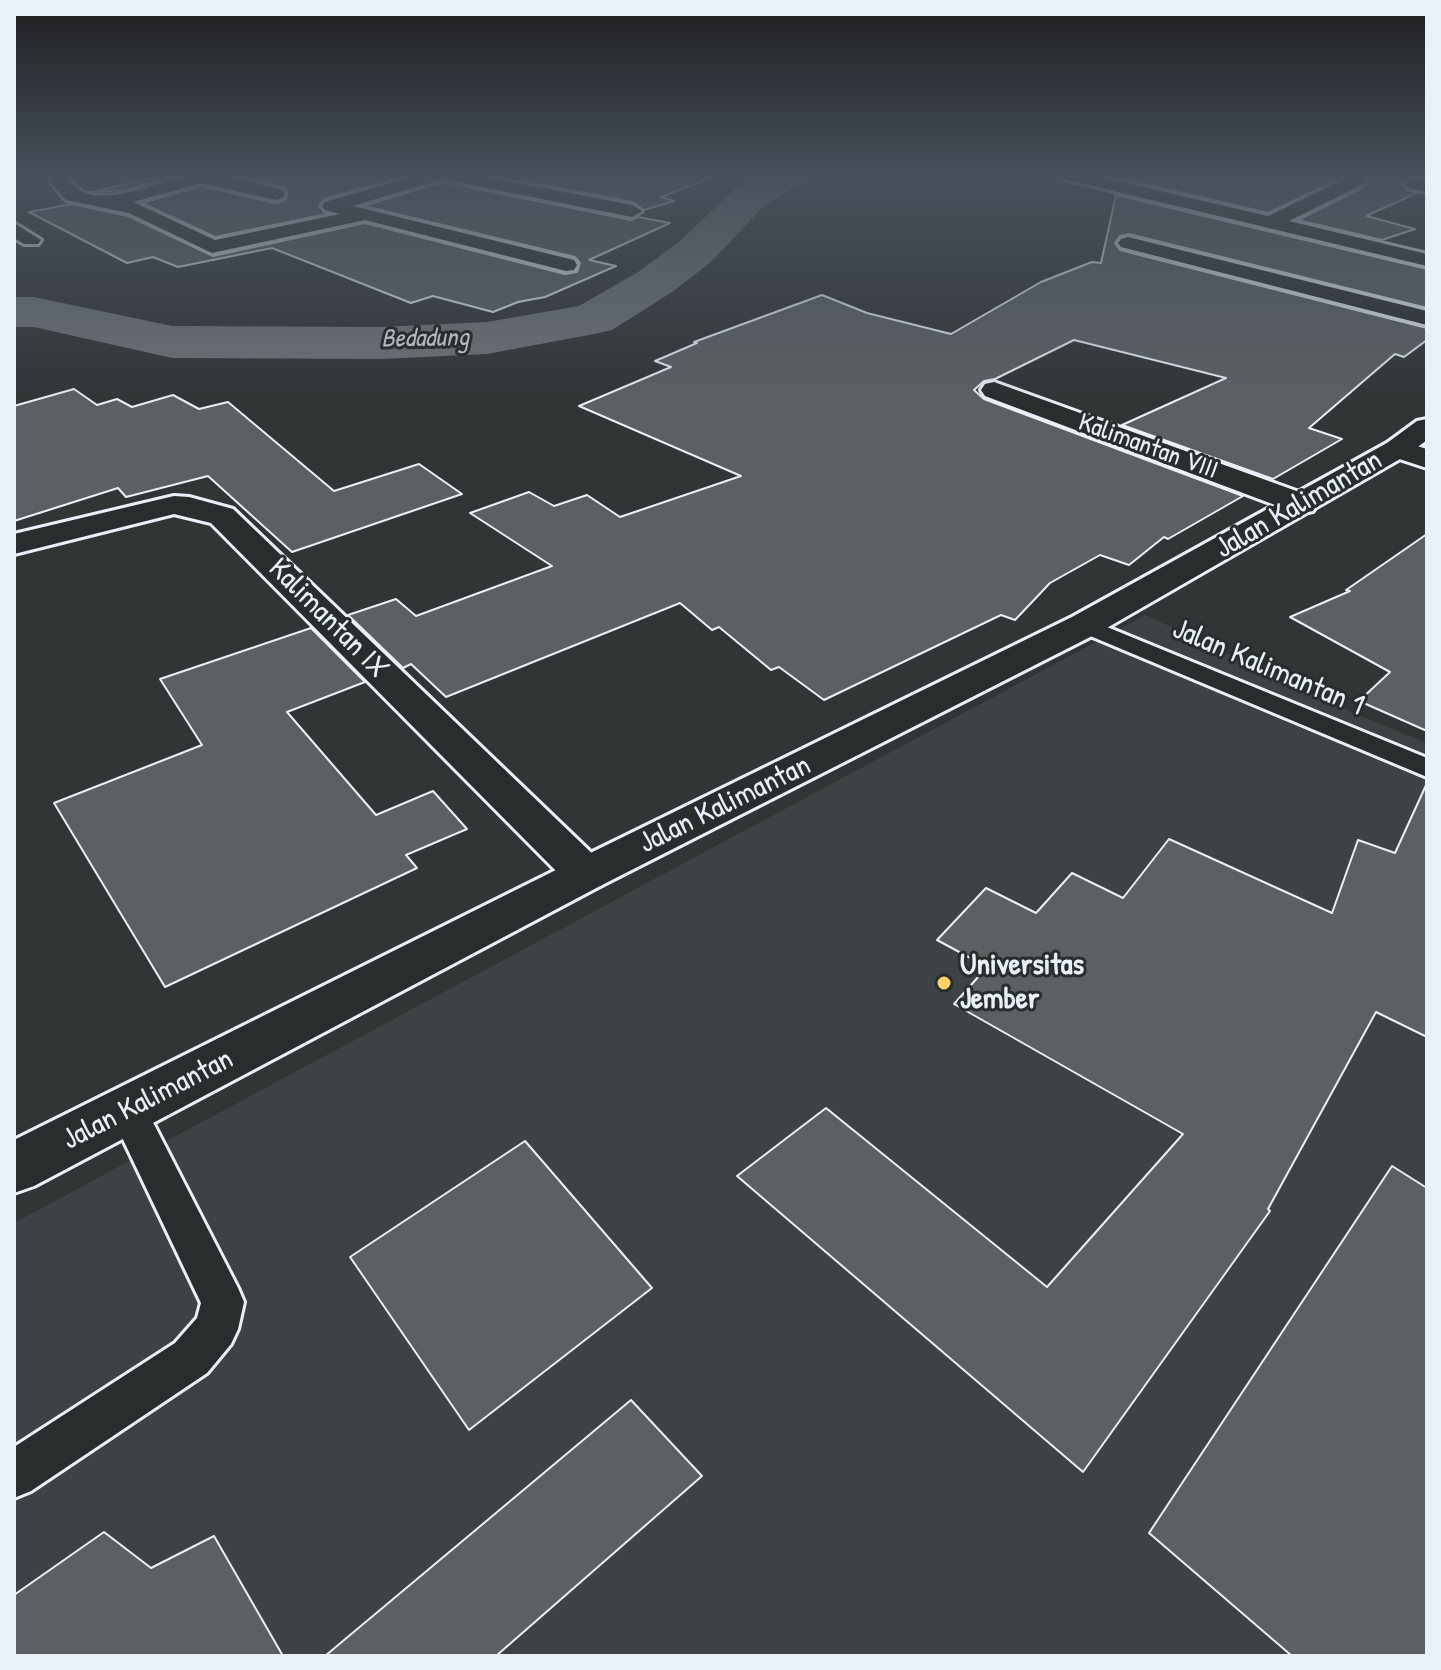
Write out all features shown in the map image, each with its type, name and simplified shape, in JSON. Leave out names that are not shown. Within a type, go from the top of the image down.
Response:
[{"type":"street","points":[[513,252],[566,265]]},
{"type":"street","points":[[1164,252],[1427,318]]},
{"type":"street","points":[[1394,252],[1427,260]]},
{"type":"street","name":"Kalimantan VIII","points":[[994,390],[1302,504]]},
{"type":"street","name":"Jalan Kalimantan","points":[[14,1168],[586,874],[1085,625],[1302,504],[1417,445]]},
{"type":"street","name":"Kalimantan IX","points":[[14,544],[135,512],[174,505],[198,508],[222,516],[586,874]]},
{"type":"lane","name":"Jalan Kalimantan 1","points":[[1085,625],[1427,768]]},
{"type":"lane","points":[[14,1474],[191,1358],[216,1329],[223,1302],[128,1110]]},
{"type":"shaded area","name":"Universitas Jember","points":[[1146,615],[1353,713],[1427,743],[1427,1656],[14,1656],[14,1223]]},
{"type":"building","points":[[106,252],[204,252],[213,256],[253,252],[178,267],[153,257],[127,263]]},
{"type":"building","points":[[282,252],[478,252],[565,274],[577,272],[580,263],[575,257],[554,252],[607,252],[589,260],[616,266],[545,297],[518,302],[493,312],[433,296],[411,303]]},
{"type":"building","points":[[1103,252],[1128,252],[1427,328],[1427,340],[1404,357],[1395,354],[1309,428],[1342,439],[1273,479],[1122,425],[1226,378],[1074,340],[995,379],[984,381],[974,390],[984,399],[1243,496],[1168,539],[1164,537],[1129,565],[1100,555],[1050,583],[1015,620],[1001,615],[824,700],[779,667],[771,670],[719,627],[712,630],[680,603],[446,697],[411,664],[403,668],[348,615],[396,599],[416,616],[552,566],[470,513],[529,492],[554,506],[587,495],[620,517],[741,476],[579,406],[671,367],[655,361],[697,343],[694,342],[822,295],[867,313],[951,334],[1041,282],[1092,262],[1101,263]]},
{"type":"building","points":[[1201,252],[1355,252],[1427,269],[1427,308]]},
{"type":"building","points":[[74,389],[97,405],[117,399],[132,407],[173,395],[199,409],[228,402],[334,491],[419,464],[462,494],[292,552],[208,476],[126,497],[118,488],[14,521],[14,406]]},
{"type":"building","points":[[1427,534],[1427,731],[1359,701],[1390,672],[1290,617],[1350,591],[1346,590]]},
{"type":"building","points":[[311,628],[365,682],[287,712],[376,815],[433,791],[467,829],[406,855],[417,868],[165,987],[54,803],[202,745],[160,679]]},
{"type":"building","points":[[1427,783],[1427,1037],[1376,1012],[1268,1209],[1270,1211],[1083,1472],[737,1176],[826,1108],[1047,1287],[1183,1134],[954,1004],[987,967],[937,940],[986,888],[1036,913],[1072,873],[1123,898],[1169,839],[1332,913],[1358,840],[1395,853]]},
{"type":"building","points":[[525,1141],[652,1288],[469,1430],[350,1257]]},
{"type":"building","points":[[1392,1166],[1427,1188],[1427,1656],[1292,1656],[1149,1533]]},
{"type":"building","points":[[631,1400],[702,1476],[496,1656],[325,1656]]},
{"type":"building","points":[[104,1532],[151,1568],[214,1536],[283,1656],[14,1656],[14,1595]]},
{"type":"waterway","name":"Bedadung","points":[[14,312],[34,312],[172,342],[381,343],[487,338],[594,319],[655,282],[695,252]]},
{"type":"place","name":"Universitas Jember","points":[[944,983]]}]
